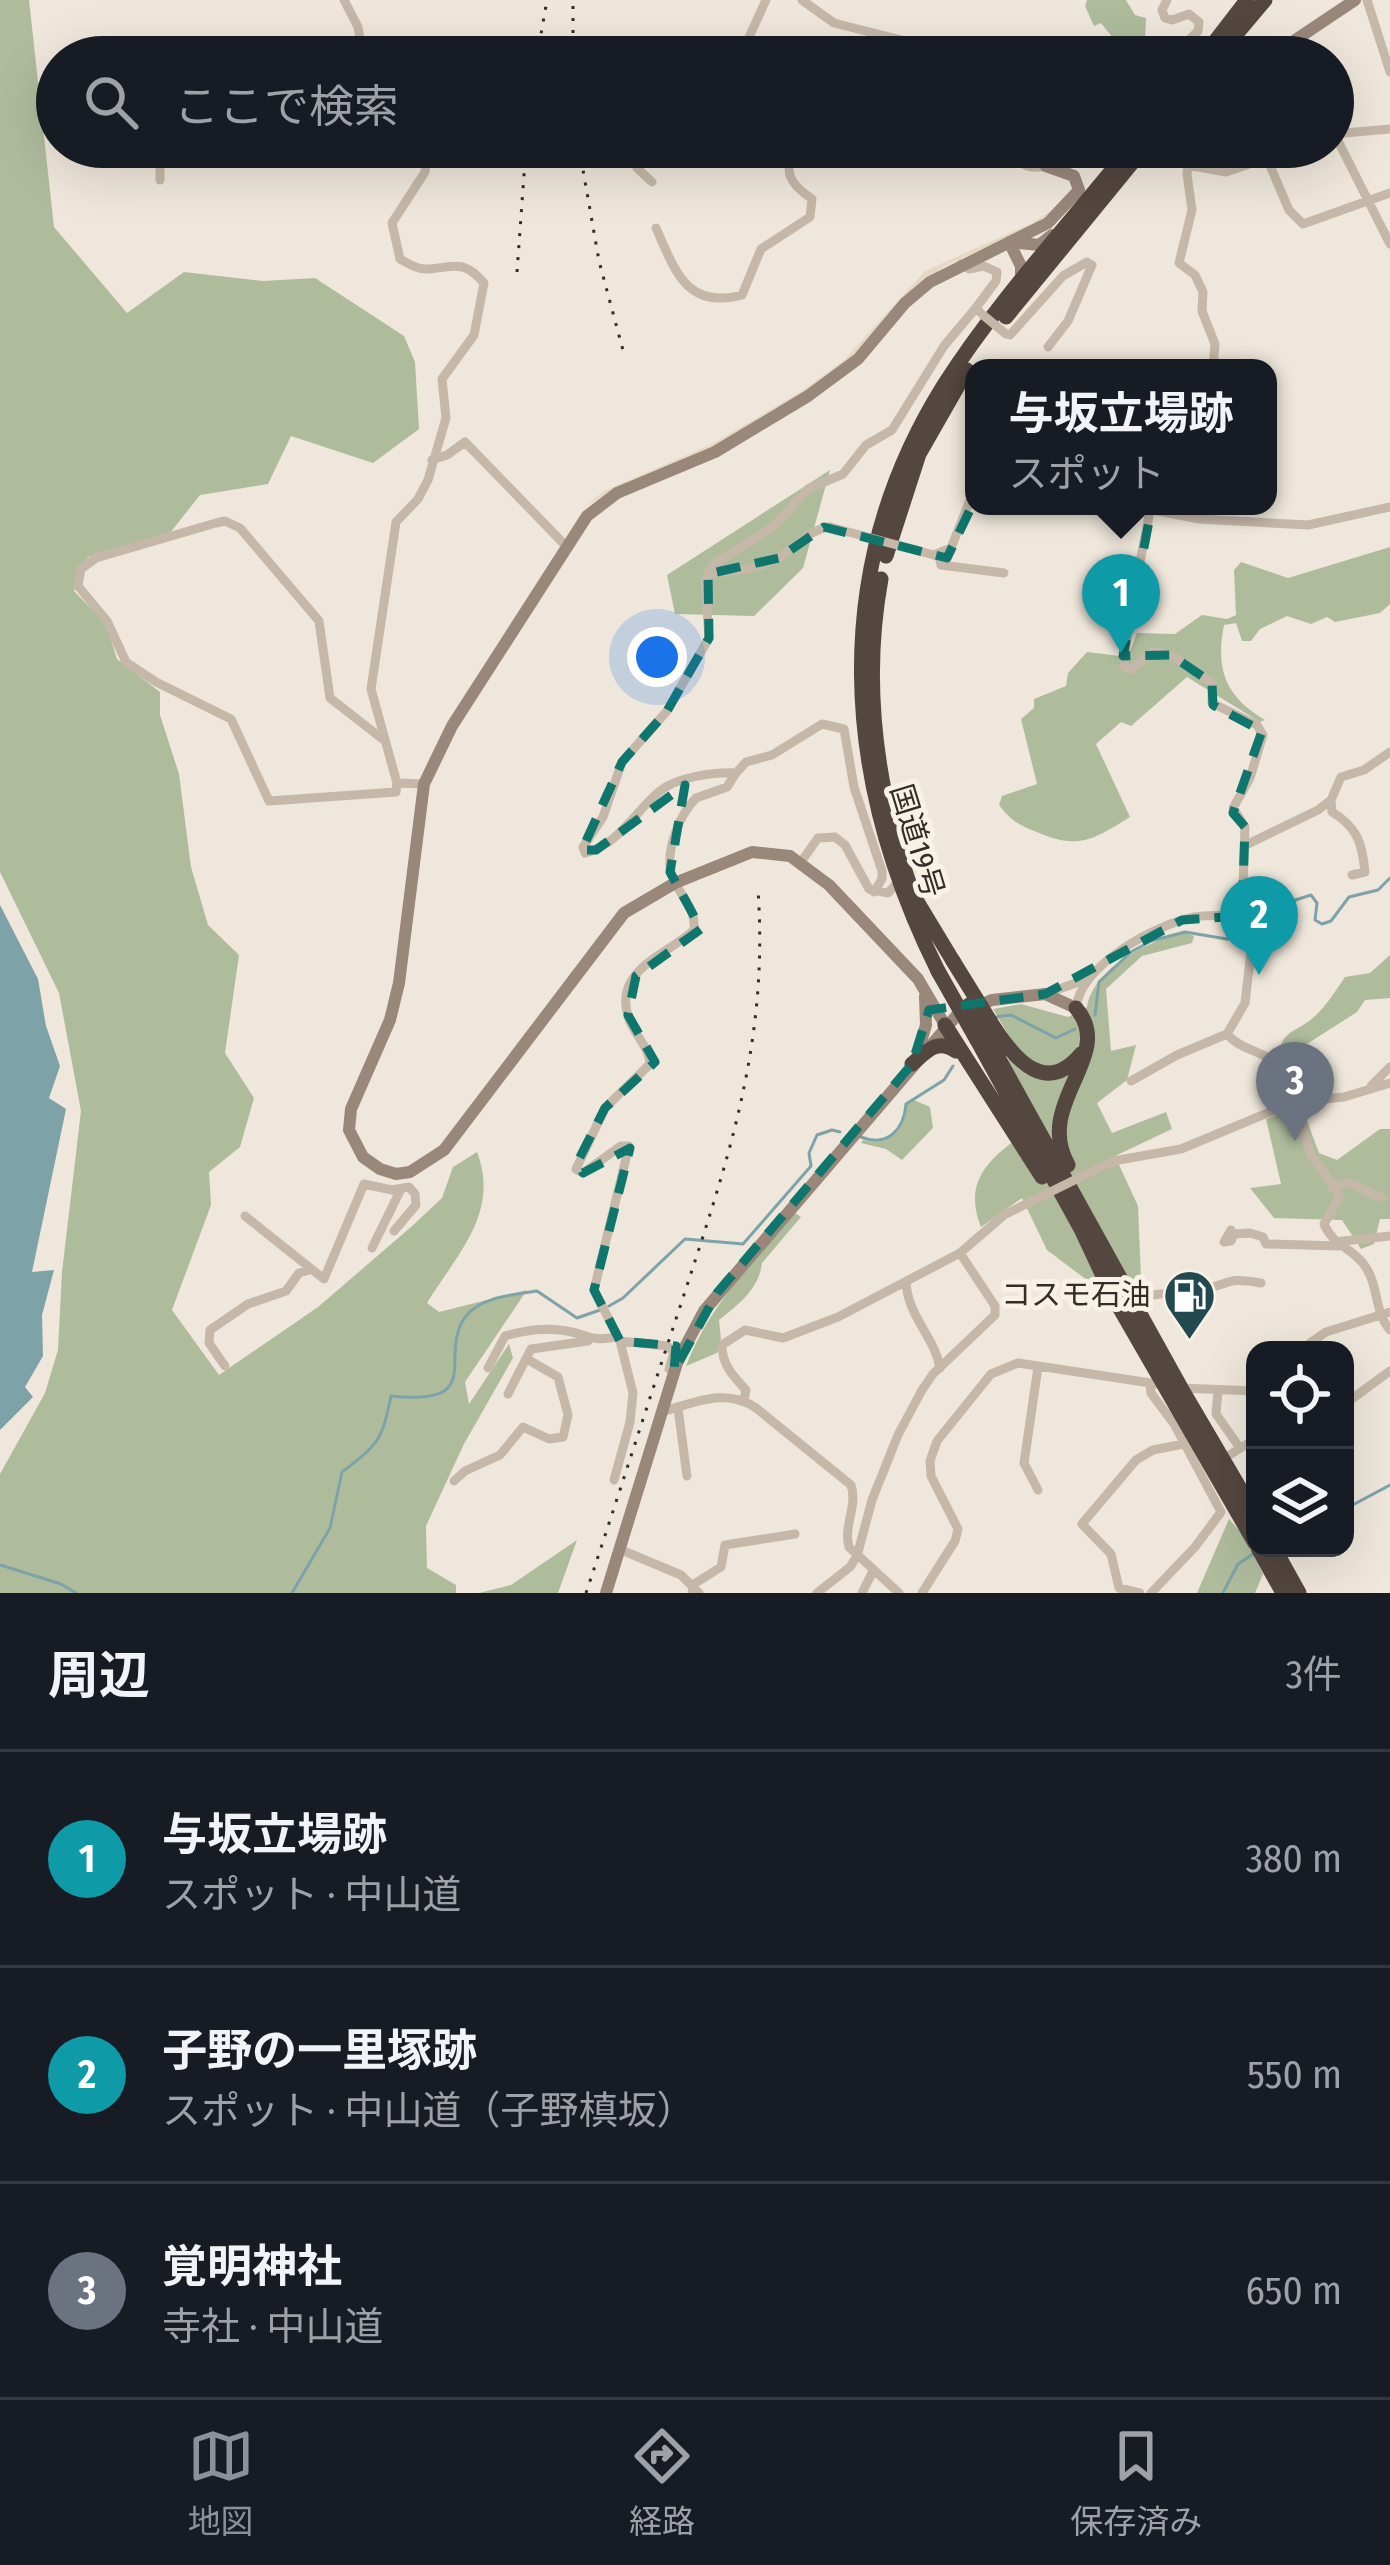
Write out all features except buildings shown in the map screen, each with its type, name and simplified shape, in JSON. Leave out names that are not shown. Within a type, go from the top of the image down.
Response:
[{"type":"highway","points":[[1220,36],[1247,0]]},
{"type":"highway","points":[[1235,36],[1265,0]]},
{"type":"highway","name":"国道19号","points":[[1114,168],[963,358],[919,430],[893,491],[874,563],[862,647],[864,740],[877,815],[898,883],[1135,1298],[1166,1385]]},
{"type":"highway","name":"国道19号","points":[[976,359],[1134,168]]},
{"type":"highway","name":"国道19号","points":[[946,966],[915,898],[888,812],[873,706],[878,595],[896,517],[919,454],[965,373]]},
{"type":"highway","points":[[1076,1008],[1088,1031],[1086,1046],[1059,1116],[1058,1139],[1099,1220],[1115,1265]]},
{"type":"highway","points":[[945,1025],[1111,1293]]},
{"type":"highway","points":[[986,1035],[1040,1073],[1064,1070],[1086,1046]]},
{"type":"highway","name":"国道19号","points":[[986,1035],[1111,1293],[1246,1506]]},
{"type":"highway","points":[[912,1064],[942,1044],[963,1057]]},
{"type":"highway","name":"国道19号","points":[[1273,1557],[1283,1593]]},
{"type":"highway","name":"国道19号","points":[[1274,1557],[1299,1593]]},
{"type":"street","points":[[344,0],[360,36]]},
{"type":"street","points":[[750,36],[766,0]]},
{"type":"street","points":[[802,0],[834,23],[876,36]]},
{"type":"street","points":[[1167,0],[1162,10],[1165,18],[1189,14],[1199,22],[1193,36]]},
{"type":"street","points":[[1311,36],[1355,0]]},
{"type":"street","points":[[1366,0],[1390,72]]},
{"type":"street","points":[[1354,132],[1390,129]]},
{"type":"street","points":[[160,168],[160,179]]},
{"type":"street","points":[[385,741],[330,698],[319,621],[240,528],[225,521],[96,558],[80,569],[78,586],[107,621],[126,662],[231,718],[269,801],[396,792],[398,783],[371,688],[389,554],[396,522],[418,499],[432,460],[446,418],[442,379],[474,335],[484,283],[463,266],[420,269],[400,259],[392,223],[426,168]]},
{"type":"street","points":[[637,168],[652,182]]},
{"type":"street","points":[[656,228],[690,290],[715,298],[742,295],[761,249],[810,217],[812,199],[789,179],[788,168]]},
{"type":"street","points":[[394,1231],[416,1205],[407,1182],[371,1163],[358,1148],[349,1130],[351,1108],[390,1020],[399,983],[424,784],[452,726],[587,516],[617,494],[715,452],[808,396],[858,359],[914,295],[961,264],[1048,223],[1077,193],[1074,176],[1052,168]]},
{"type":"street","points":[[1187,168],[1192,210],[1179,263],[1195,275],[1203,292],[1202,311],[1215,344],[1214,359]]},
{"type":"street","points":[[1204,168],[1226,172],[1239,168]]},
{"type":"street","points":[[1271,168],[1289,210],[1303,224],[1390,193]]},
{"type":"street","points":[[1351,168],[1390,244]]},
{"type":"street","points":[[1009,242],[1039,245],[1067,226]]},
{"type":"street","points":[[1009,242],[1022,266],[1020,282]]},
{"type":"street","points":[[979,312],[1010,335],[1063,276],[1087,262],[1092,265],[1083,291],[1048,347]]},
{"type":"street","points":[[736,773],[703,775],[662,789],[633,823],[596,850],[583,852],[604,817],[620,766],[668,711],[709,638],[704,596],[714,564],[773,527],[808,489],[843,474],[866,445],[892,430],[944,346],[979,312],[998,276],[990,267],[969,269],[961,264]]},
{"type":"street","points":[[432,460],[465,442],[566,546]]},
{"type":"street","points":[[1182,515],[1308,525],[1390,507]]},
{"type":"street","points":[[936,555],[954,542],[965,513]]},
{"type":"street","points":[[1131,1081],[1227,1034],[1247,994],[1247,936],[1242,916],[1246,845],[1244,824],[1233,808],[1262,740],[1260,728],[1212,704],[1212,683],[1171,655],[1146,654],[1131,670],[1125,668],[1150,515]]},
{"type":"street","points":[[708,574],[744,570],[778,558],[818,529],[830,527],[936,555],[941,565],[1004,573]]},
{"type":"street","points":[[614,1480],[630,1422],[632,1393],[618,1339],[594,1283],[629,1146],[621,1146],[584,1173],[576,1169],[605,1108],[650,1064],[650,1054],[632,1026],[626,1004],[646,962],[694,930],[694,913],[675,883],[669,861],[688,806],[704,793],[727,787],[746,762],[772,754],[822,724],[844,729],[854,787],[882,871],[883,879],[874,892]]},
{"type":"street","points":[[1352,875],[1365,872],[1363,852],[1351,824],[1332,812],[1330,800],[1341,776],[1378,763],[1390,752]]},
{"type":"street","points":[[398,783],[424,784]]},
{"type":"street","points":[[1246,845],[1330,800]]},
{"type":"street","points":[[801,862],[818,838],[836,837],[874,892],[888,893],[898,883]]},
{"type":"street","points":[[372,1248],[407,1182],[444,1150],[624,913],[675,883],[752,852],[777,853],[801,862],[829,885],[921,984],[952,1006],[984,998],[998,1000]]},
{"type":"street","points":[[606,1593],[674,1371],[691,1333],[717,1293],[945,1025],[970,1007],[1045,994],[1084,980],[1128,946],[1182,920],[1199,915],[1242,916]]},
{"type":"street","points":[[1045,994],[1076,1008],[1084,980]]},
{"type":"street","points":[[921,984],[945,1025]]},
{"type":"street","points":[[912,1064],[926,1025],[921,984]]},
{"type":"street","points":[[1227,1034],[1280,1064],[1310,1153],[1340,1201],[1324,1224],[1336,1244],[1358,1257],[1369,1271],[1387,1322],[1326,1332],[1313,1341]]},
{"type":"street","points":[[1371,1086],[1390,1067]]},
{"type":"street","points":[[744,1400],[746,1390],[722,1356],[722,1345],[732,1336],[745,1330],[784,1338],[838,1317],[960,1253],[1004,1215],[1113,1161],[1181,1149],[1294,1102],[1344,1097],[1390,1083]]},
{"type":"street","points":[[245,1216],[325,1279],[364,1184],[407,1182]]},
{"type":"street","points":[[1333,1188],[1342,1182],[1354,1183],[1381,1197]]},
{"type":"street","points":[[1232,1230],[1225,1242],[1234,1234],[1250,1233],[1263,1237],[1267,1244],[1336,1244],[1390,1236]]},
{"type":"street","points":[[817,1593],[857,1556],[872,1501],[922,1390],[995,1315],[995,1306],[960,1253]]},
{"type":"street","points":[[225,1366],[209,1343],[211,1330],[248,1304],[286,1291],[298,1273],[309,1270]]},
{"type":"street","points":[[1135,1298],[1205,1289],[1230,1279],[1261,1283]]},
{"type":"street","points":[[906,1281],[907,1299],[940,1367]]},
{"type":"street","points":[[488,1368],[505,1336],[541,1328],[572,1332],[589,1341]]},
{"type":"street","points":[[508,1394],[531,1349],[618,1339],[667,1346],[674,1352],[668,1369],[674,1371]]},
{"type":"street","points":[[454,1481],[500,1455],[523,1426],[549,1439],[563,1437],[568,1415],[557,1377],[527,1360]]},
{"type":"street","points":[[922,1593],[958,1529],[931,1476],[930,1461],[937,1441],[991,1374],[1018,1364],[1246,1391]]},
{"type":"street","points":[[1038,1367],[1024,1463],[1038,1490]]},
{"type":"street","points":[[1354,1397],[1390,1371]]},
{"type":"street","points":[[1151,1593],[1220,1515],[1202,1468],[1151,1393],[1166,1385]]},
{"type":"street","points":[[1218,1391],[1216,1414],[1235,1451],[1246,1444]]},
{"type":"street","points":[[661,1413],[709,1398],[744,1400],[851,1485],[854,1496],[846,1537],[857,1556],[899,1593]]},
{"type":"street","points":[[678,1408],[687,1476]]},
{"type":"street","points":[[1140,1593],[1119,1588],[1111,1554],[1082,1523],[1136,1460],[1154,1450],[1184,1444]]},
{"type":"street","points":[[619,1550],[682,1575],[695,1590],[721,1567],[725,1545],[795,1534]]},
{"type":"street","points":[[862,1593],[873,1570]]},
{"type":"highlighted area","points":[[1042,434],[1075,442],[1105,492],[1151,511],[1123,656],[1171,655],[1212,683],[1213,705],[1262,731],[1233,813],[1245,827],[1242,916],[1182,920],[1045,994],[929,1010],[912,1064],[717,1293],[674,1371],[676,1346],[620,1341],[594,1290],[630,1148],[583,1173],[578,1161],[605,1108],[655,1062],[628,1015],[636,976],[701,929],[670,872],[685,785],[596,850],[582,850],[622,762],[667,711],[709,638],[708,574],[779,558],[824,527],[947,558],[997,453]]},
{"type":"green space","points":[[0,0],[29,0],[36,64],[36,168],[48,168],[54,227],[127,313],[184,272],[263,281],[315,278],[404,336],[415,362],[419,429],[373,463],[291,436],[268,484],[200,495],[170,533],[88,557],[74,591],[106,624],[117,659],[160,692],[160,715],[179,774],[191,867],[208,925],[239,955],[225,1053],[254,1098],[240,1147],[209,1172],[211,1205],[172,1310],[219,1375],[318,1307],[411,1227],[442,1198],[453,1167],[477,1152],[483,1174],[479,1213],[463,1249],[427,1303],[439,1312],[527,1290],[465,1382],[469,1404],[509,1344],[513,1358],[464,1444],[426,1526],[427,1568],[456,1585],[456,1593],[0,1593],[0,1474],[45,1393],[58,1350],[81,1111],[59,993],[0,872]]},
{"type":"green space","points":[[1087,0],[1126,0],[1135,15],[1146,18],[1145,36],[1111,36],[1101,23],[1094,26]]},
{"type":"green space","points":[[830,470],[803,568],[754,616],[675,614],[667,575]]},
{"type":"green space","points":[[1390,547],[1390,604],[1380,613],[1335,622],[1327,617],[1311,624],[1287,616],[1260,629],[1251,641],[1242,641],[1236,623],[1224,625],[1221,656],[1226,681],[1241,702],[1265,720],[1260,722],[1187,677],[1131,726],[1121,722],[1096,744],[1130,817],[1086,840],[1065,841],[1021,825],[999,805],[1002,796],[1037,784],[1021,719],[1034,708],[1034,699],[1066,686],[1068,673],[1087,652],[1128,657],[1137,633],[1175,634],[1202,615],[1227,619],[1236,615],[1234,570],[1241,562],[1288,578]]},
{"type":"green space","points":[[1185,933],[1194,936],[1192,943],[1142,956],[1106,989],[1111,1051],[1136,1045],[1127,1080],[1097,1103],[1112,1133],[1166,1112],[1172,1129],[1115,1156],[1138,1206],[1141,1278],[1100,1290],[1047,1250],[1022,1198],[981,1227],[976,1208],[980,1177],[999,1153],[1041,1120],[1008,1060],[1018,1051],[993,1009],[1021,1004],[1068,1017],[1087,1007],[1111,968],[1155,942]]},
{"type":"green space","points":[[1390,955],[1390,998],[1365,1000],[1357,1012],[1296,1051],[1299,1087],[1305,1097],[1299,1099],[1277,1056],[1284,1040],[1319,1012],[1345,977],[1370,973]]},
{"type":"green space","points":[[914,1100],[930,1107],[933,1128],[902,1160],[886,1149],[861,1143],[894,1135],[907,1104]]},
{"type":"green space","points":[[1286,1111],[1304,1113],[1319,1153],[1337,1160],[1380,1129],[1390,1129],[1390,1219],[1380,1219],[1374,1244],[1361,1249],[1342,1220],[1274,1218],[1250,1188],[1281,1184],[1266,1119]]},
{"type":"green space","points":[[794,1212],[801,1217],[762,1263],[752,1288],[719,1320],[717,1353],[686,1366],[719,1304]]},
{"type":"green space","points":[[1229,1519],[1246,1541],[1246,1557],[1254,1557],[1263,1574],[1255,1593],[1197,1593]]},
{"type":"green space","points":[[577,1540],[558,1593],[479,1593],[511,1585]]},
{"type":"shaded area","points":[[1072,188],[1036,224],[947,265],[920,283],[851,357],[826,378],[712,448],[616,488],[583,508],[604,491],[712,444],[802,391],[844,360],[925,271],[1032,223]]},
{"type":"water","points":[[0,905],[38,979],[46,1026],[60,1066],[49,1098],[66,1109],[32,1272],[54,1270],[42,1315],[43,1356],[25,1387],[33,1397],[0,1430]]},
{"type":"waterway","points":[[1095,1015],[1099,982],[1131,952],[1151,941],[1185,932],[1227,939],[1263,933],[1280,905],[1311,895],[1317,903],[1315,920],[1322,924],[1331,921],[1349,897],[1378,890],[1390,878]]},
{"type":"waterway","points":[[996,1017],[1011,1015],[1056,1038],[1075,1029]]},
{"type":"waterway","points":[[861,1137],[879,1140],[893,1134],[906,1104],[944,1080],[953,1066]]},
{"type":"waterway","points":[[609,1306],[685,1239],[743,1244],[811,1166],[809,1153],[817,1135],[840,1132]]},
{"type":"waterway","points":[[292,1593],[330,1528],[342,1472],[377,1440],[391,1396],[421,1397],[450,1385],[458,1331],[473,1309],[537,1291],[577,1318],[600,1310]]},
{"type":"waterway","points":[[1354,1504],[1390,1485]]},
{"type":"waterway","points":[[1223,1593],[1238,1564],[1248,1557]]},
{"type":"waterway","points":[[0,1565],[76,1593]]},
{"type":"railway","points":[[541,36],[547,0]]},
{"type":"railway","points":[[573,0],[573,36]]},
{"type":"railway","points":[[517,272],[524,168]]},
{"type":"railway","points":[[583,168],[599,261],[624,354]]},
{"type":"railway","points":[[586,1593],[712,1207],[740,1105],[757,1002],[758,890]]},
{"type":"place","name":"与坂立場跡","points":[[1121,653]]},
{"type":"place","name":"子野の一里塚跡","points":[[1259,975]]},
{"type":"place","name":"覚明神社","points":[[1295,1141]]},
{"type":"place","name":"コスモ石油","points":[[1190,1341]]}]
